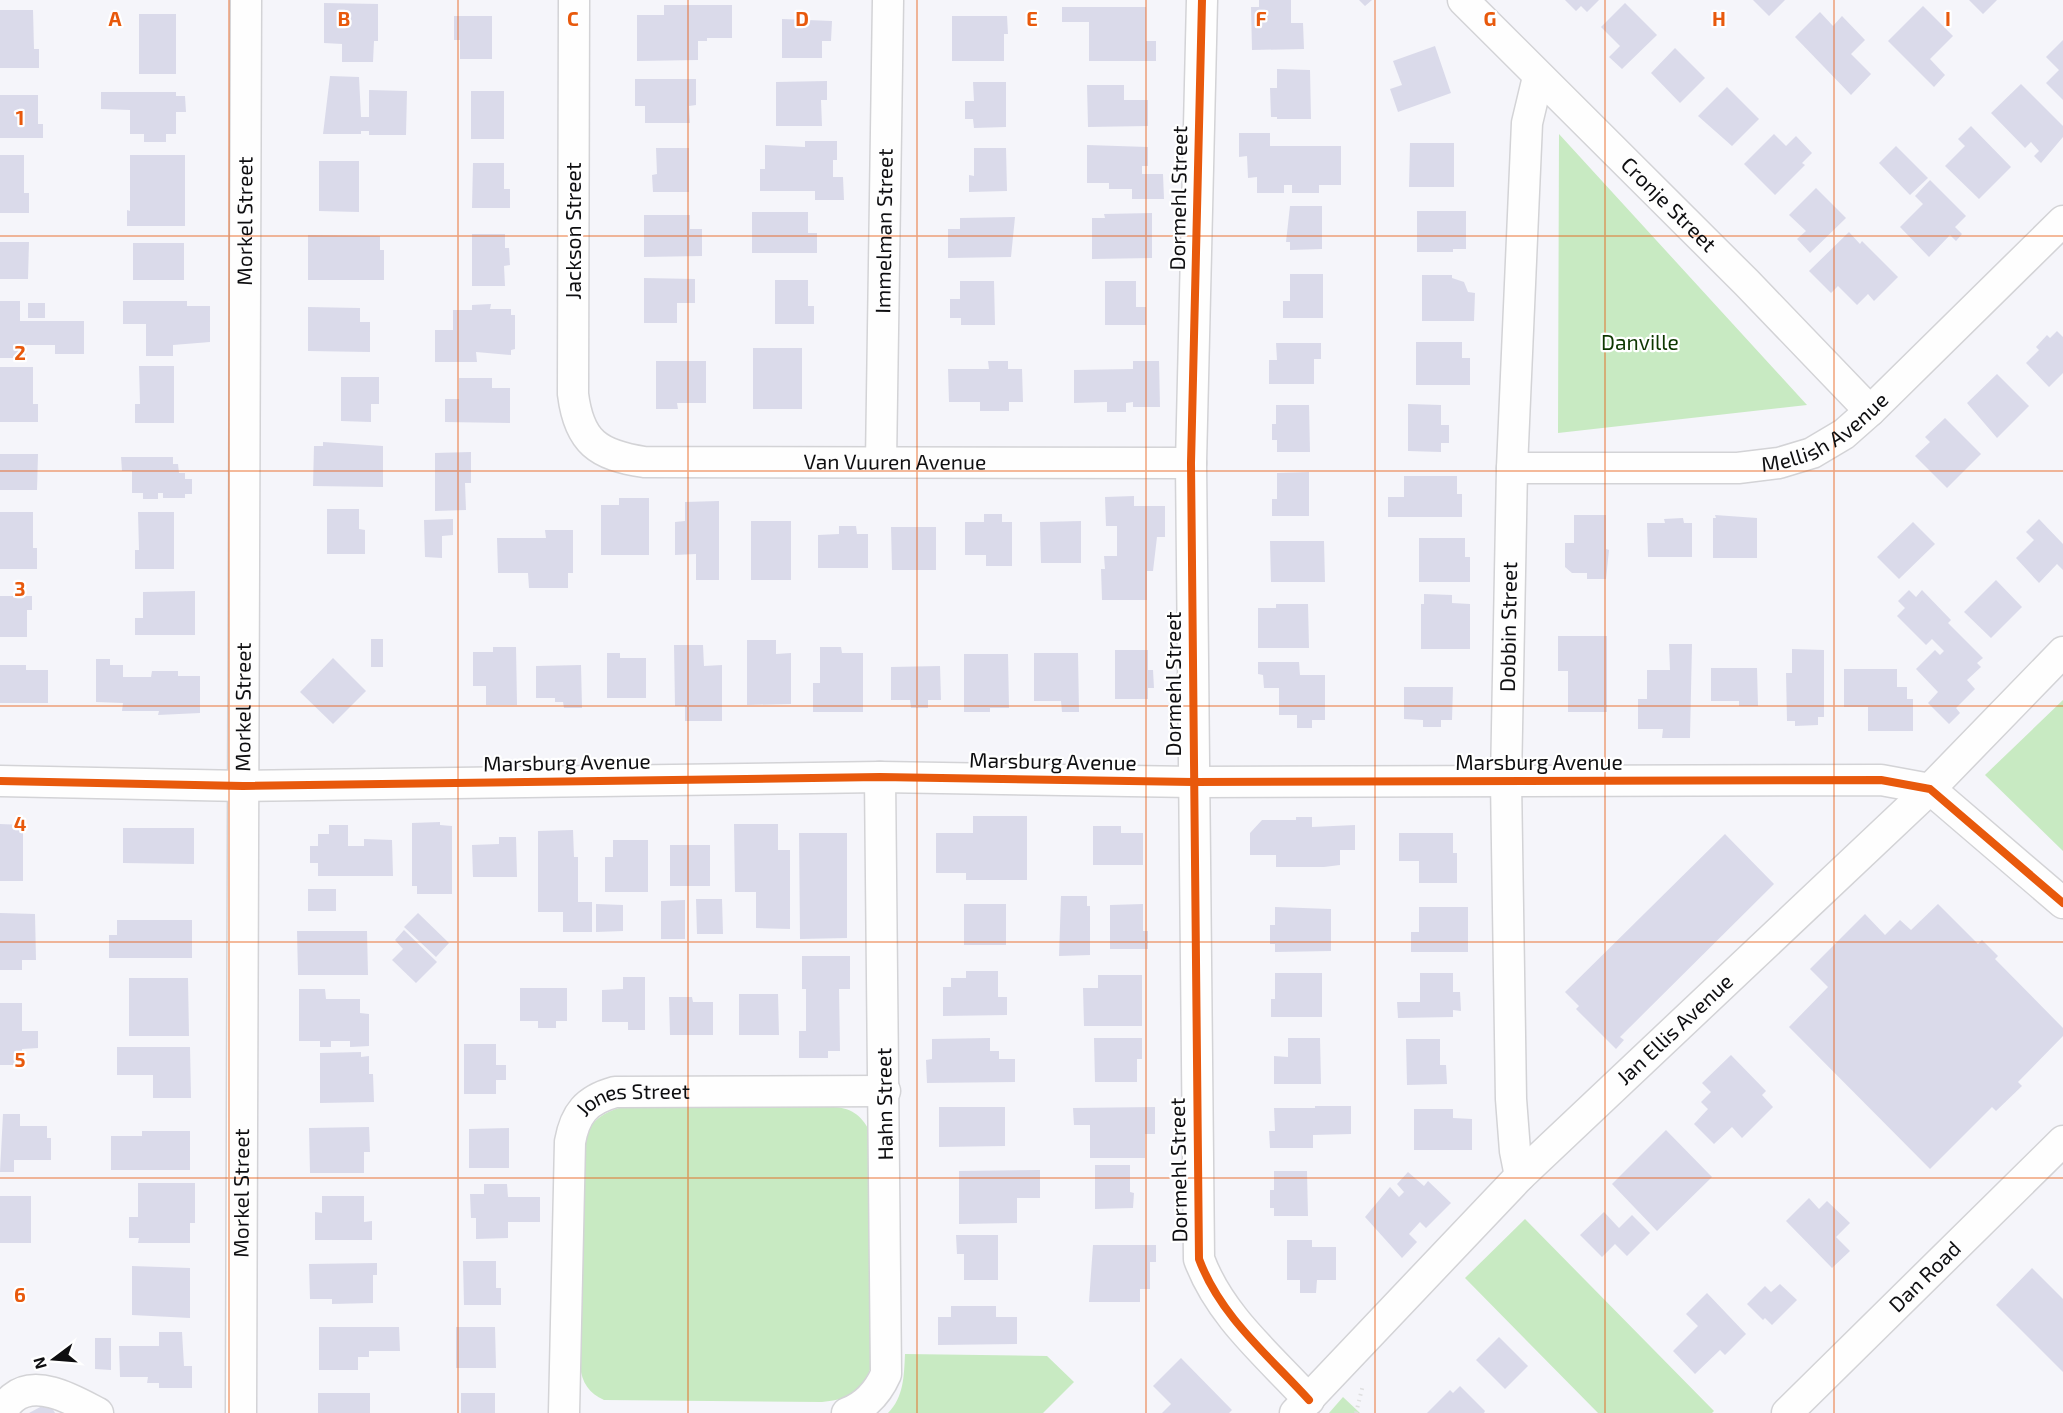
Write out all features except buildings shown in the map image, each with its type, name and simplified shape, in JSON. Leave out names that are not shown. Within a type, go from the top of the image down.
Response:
[{"type":"street","name":"Morkel Street","points":[[241,1413],[246,0]]},
{"type":"street","name":"Jackson Street","points":[[574,0],[573,394],[581,428],[603,451]]},
{"type":"street","name":"Immelman Street","points":[[881,462],[888,0]]},
{"type":"street","name":"Dormehl Street","points":[[1202,0],[1191,464],[1198,1259],[1209,1286],[1226,1312],[1302,1406]]},
{"type":"street","name":"Cronje Street","points":[[1463,0],[1747,283],[1870,411]]},
{"type":"street","name":"Dobbin Street","points":[[1520,1176],[1515,1150],[1511,1099],[1506,781],[1512,468],[1527,123],[1538,77]]},
{"type":"street","name":"Mellish Avenue","points":[[1512,468],[1738,468],[1779,463],[1812,453],[1844,434],[1870,411],[2063,221]]},
{"type":"street","name":"Van Vuuren Avenue","points":[[603,451],[620,458],[644,462],[1191,464]]},
{"type":"street","name":"Jan Ellis Avenue","points":[[1302,1406],[1520,1176],[1930,789],[2063,652]]},
{"type":"street","name":"Marsburg Avenue","points":[[0,781],[243,786],[880,777],[1193,782],[1881,780],[1930,789]]},
{"type":"street","name":"Hahn Street","points":[[847,1413],[868,1401],[880,1388],[886,1374],[885,1091],[880,777]]},
{"type":"street","points":[[1930,789],[2063,903]]},
{"type":"street","name":"Jones Street","points":[[564,1413],[570,1142],[574,1122],[584,1106],[599,1096],[615,1092],[885,1091]]},
{"type":"street","name":"Dan Road","points":[[1787,1413],[2063,1141]]},
{"type":"street","points":[[0,1413],[14,1397],[31,1391],[51,1392],[98,1413]]},
{"type":"green space","name":"Danville","points":[[1559,134],[1807,405],[1558,433]]},
{"type":"green space","points":[[2063,700],[2063,851],[1985,775]]},
{"type":"green space","points":[[834,1107],[847,1109],[857,1114],[871,1134],[873,1362],[860,1388],[842,1399],[822,1402],[604,1400],[594,1394],[582,1378],[580,1366],[581,1145],[591,1126],[600,1117],[619,1108]]},
{"type":"green space","points":[[1525,1219],[1714,1411],[1712,1413],[1598,1413],[1465,1278]]},
{"type":"green space","points":[[905,1354],[1047,1356],[1074,1382],[1043,1413],[888,1413],[900,1393]]},
{"type":"green space","points":[[1343,1397],[1360,1413],[1329,1413]]},
{"type":"cycle path","points":[[1202,0],[1191,463],[1199,1259],[1208,1280],[1232,1317],[1309,1400]]},
{"type":"cycle path","points":[[0,781],[243,786],[880,777],[1193,782],[1881,780],[1930,789],[2063,903]]}]
